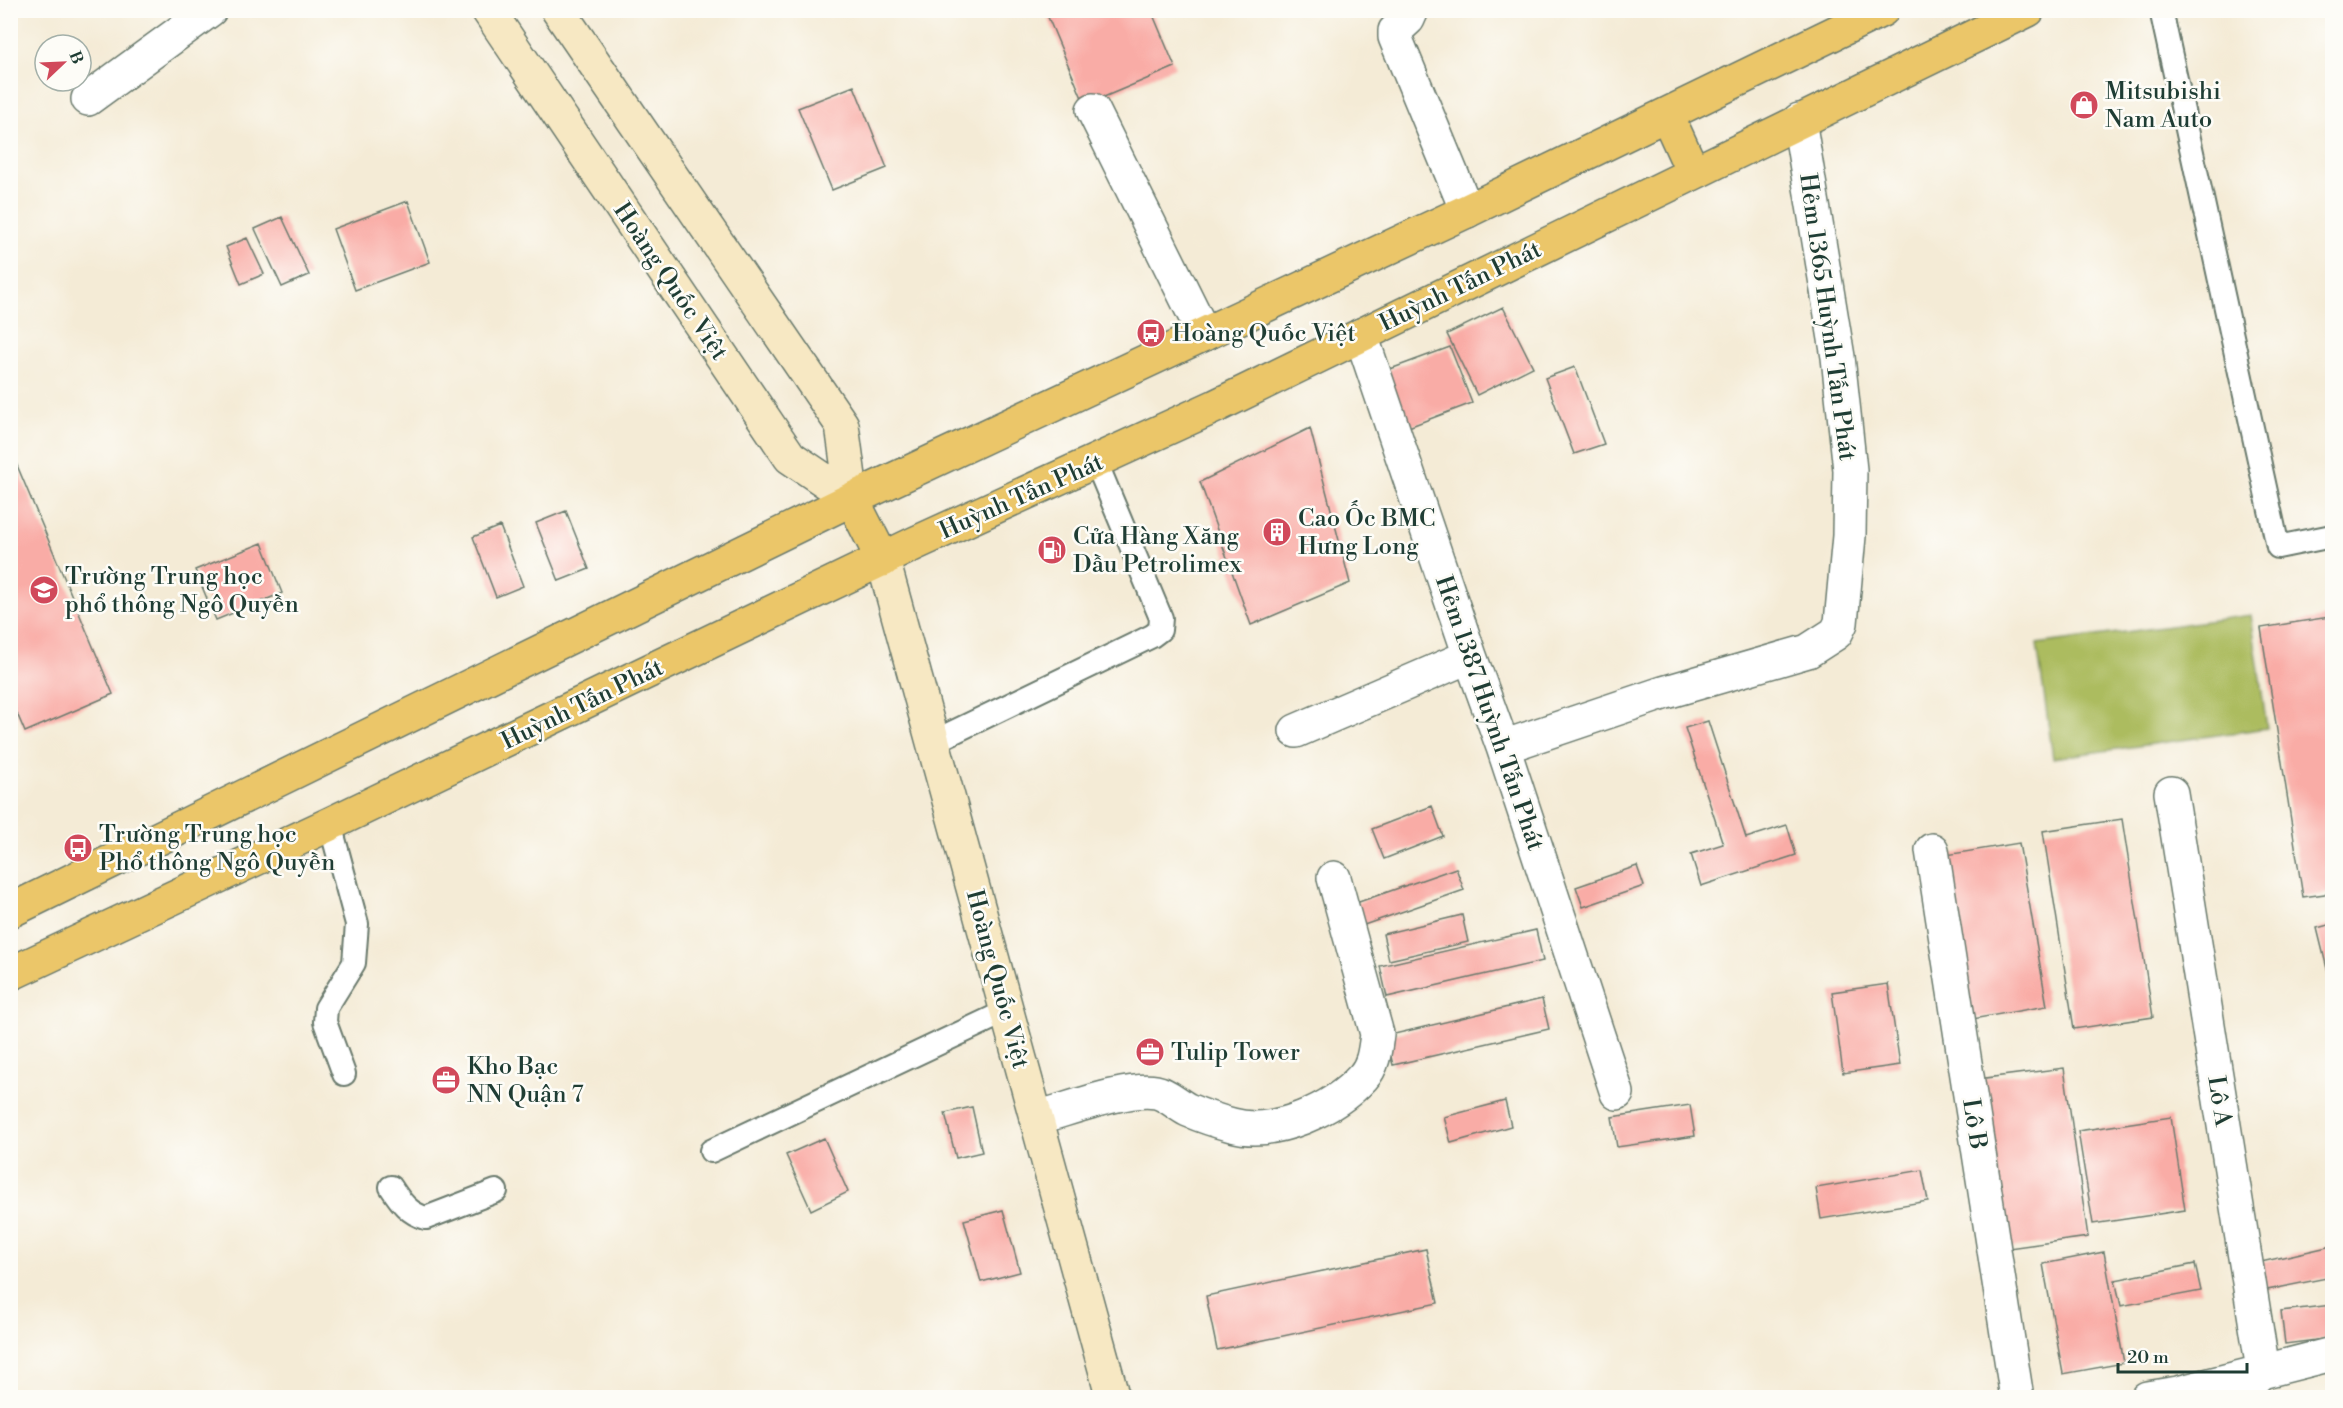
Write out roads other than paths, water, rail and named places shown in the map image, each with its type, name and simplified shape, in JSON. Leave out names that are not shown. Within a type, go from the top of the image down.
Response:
[{"type":"main road","name":"Hoàng Quốc Việt","points":[[488,10],[789,457],[852,499]]},
{"type":"main road","points":[[558,10],[842,424],[852,499],[883,560]]},
{"type":"main road","points":[[10,911],[852,499],[1467,211],[1882,10]]},
{"type":"main road","name":"Huỳnh Tấn Phát","points":[[10,974],[883,560],[1096,462],[2028,10]]},
{"type":"main road","points":[[1666,115],[1693,172]]},
{"type":"main road","name":"Hoàng Quốc Việt","points":[[883,560],[1113,1398]]},
{"type":"street","points":[[88,99],[210,10]]},
{"type":"street","points":[[1412,10],[1408,19],[1395,31],[1395,37],[1467,211]]},
{"type":"street","points":[[1093,110],[1204,334]]},
{"type":"street","name":"Hẻm 1365 Huỳnh Tấn Phát","points":[[1503,747],[1663,693],[1808,651],[1836,633],[1841,623],[1849,536],[1850,470],[1838,357],[1799,120]]},
{"type":"street","name":"Hẻm 1387 Huỳnh Tấn Phát","points":[[1361,335],[1503,747],[1617,1093]]},
{"type":"street","points":[[1296,731],[1470,656]]},
{"type":"street","name":"Lô A","points":[[2170,793],[2263,1370]]},
{"type":"street","name":"Lô B","points":[[1932,850],[2017,1398]]},
{"type":"street","points":[[1036,1118],[1138,1092],[1158,1092],[1188,1110],[1234,1125],[1269,1129],[1300,1119],[1336,1098],[1364,1076],[1373,1060],[1377,1034],[1334,878]]},
{"type":"street","points":[[2146,1398],[2178,1393],[2332,1354]]},
{"type":"street","points":[[2234,1398],[2263,1370]]},
{"type":"lane","points":[[2161,10],[2278,547],[2332,536]]},
{"type":"lane","points":[[933,742],[1152,636],[1160,630],[1161,618],[1096,462]]},
{"type":"lane","points":[[330,824],[357,924],[354,963],[326,1008],[325,1022],[344,1074]]},
{"type":"lane","points":[[711,1151],[1007,1011]]},
{"type":"lane","points":[[391,1187],[400,1201],[416,1215],[426,1218],[496,1191]]},
{"type":"place","name":"Mitsubishi Nam Auto","points":[[2084,105]]},
{"type":"place","name":"Hoàng Quốc Việt","points":[[1151,333]]},
{"type":"place","name":"Cao Ốc BMC Hưng Long","points":[[1277,532]]},
{"type":"place","name":"Cửa Hàng Xăng Dầu Petrolimex","points":[[1052,550]]},
{"type":"place","name":"Trường Trung học phổ thông Ngô Quyền","points":[[44,590]]},
{"type":"place","name":"Trường Trung học Phổ thông Ngô Quyền","points":[[78,848]]},
{"type":"place","name":"Tulip Tower","points":[[1150,1052]]},
{"type":"place","name":"Kho Bạc NN Quận 7","points":[[446,1080]]}]
